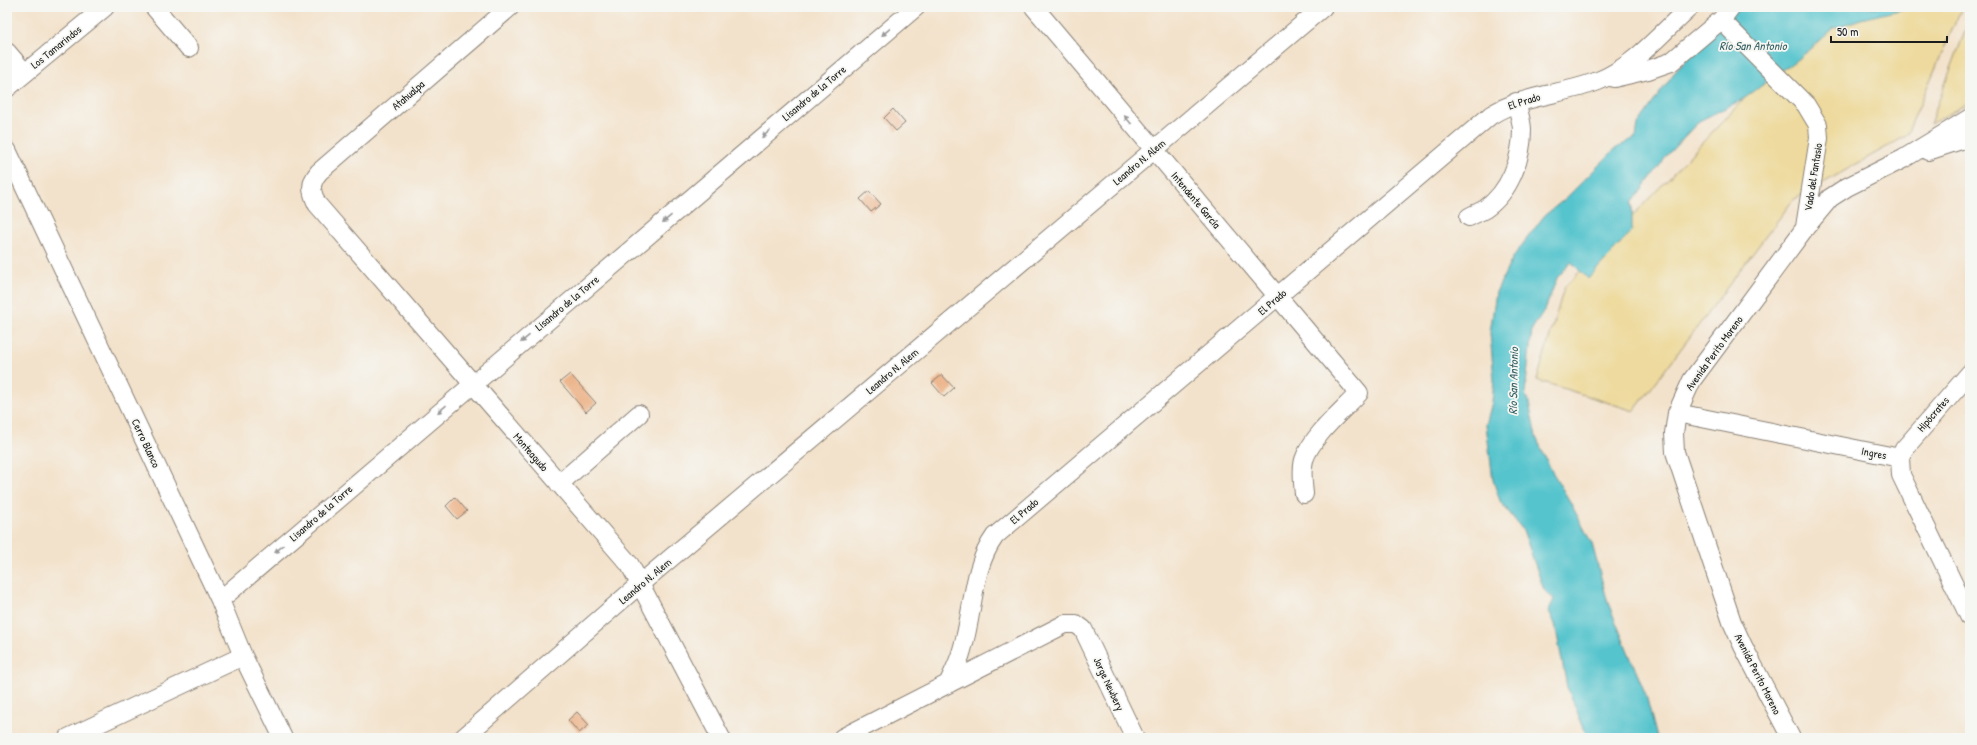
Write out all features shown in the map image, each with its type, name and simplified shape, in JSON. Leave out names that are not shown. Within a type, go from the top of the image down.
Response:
[{"type":"street","name":"Los Tamarindos","points":[[7,88],[105,7]]},
{"type":"street","points":[[154,7],[190,48]]},
{"type":"street","name":"Lisandro de la Torre","points":[[220,600],[916,7]]},
{"type":"street","name":"Intendente García","points":[[1034,7],[1359,393],[1309,449],[1304,461],[1302,476],[1304,494]]},
{"type":"street","name":"Leandro N. Alem","points":[[463,738],[640,584],[1323,7]]},
{"type":"street","name":"El Prado","points":[[948,684],[962,650],[985,549],[995,536],[1491,115],[1516,102],[1598,81],[1632,61],[1690,7]]},
{"type":"street","name":"Atahualpa","points":[[311,188],[312,180],[319,172],[503,9]]},
{"type":"street","name":"Vado del Fantasio","points":[[1598,81],[1648,70],[1671,62],[1726,14],[1806,105],[1818,125],[1820,138],[1805,228]]},
{"type":"street","points":[[7,52],[25,73]]},
{"type":"street","points":[[1468,217],[1485,209],[1497,199],[1510,179],[1519,157],[1522,128],[1516,102]]},
{"type":"street","name":"Avenida Perito Moreno","points":[[1791,738],[1743,646],[1723,598],[1675,452],[1674,433],[1677,414],[1692,380],[1805,228],[1830,198],[1847,186],[1903,159],[1970,118]]},
{"type":"street","name":"Avenida Perito Moreno","points":[[1903,159],[1970,137]]},
{"type":"street","name":"Cerro Blanco","points":[[7,150],[220,600],[243,656],[282,738]]},
{"type":"street","name":"Monteagudo","points":[[311,188],[316,204],[630,565],[720,738]]},
{"type":"street","name":"Hipócrates","points":[[1900,458],[1909,442],[1970,372]]},
{"type":"street","points":[[559,484],[639,414]]},
{"type":"street","name":"Ingres","points":[[1677,414],[1900,458],[1901,475],[1970,618]]},
{"type":"street","name":"Jorge Newbery","points":[[979,668],[1065,624],[1076,624],[1083,629],[1135,738]]},
{"type":"street","points":[[962,650],[968,661],[979,668]]},
{"type":"street","points":[[68,738],[243,656]]},
{"type":"street","points":[[842,738],[979,668]]},
{"type":"sand","points":[[1844,7],[1962,7],[1906,136],[1793,200],[1634,411],[1537,380],[1564,288],[1821,18]]},
{"type":"sand","points":[[1970,18],[1970,102],[1930,124]]},
{"type":"water","name":"Río San Antonio","points":[[1736,7],[1912,7],[1861,19],[1834,28],[1811,49],[1745,98],[1699,121],[1669,153],[1632,203],[1632,231],[1588,279],[1571,262],[1557,278],[1546,307],[1532,329],[1525,394],[1529,403],[1536,437],[1550,468],[1592,544],[1608,603],[1646,695],[1657,738],[1588,738],[1567,687],[1555,624],[1549,611],[1554,599],[1544,590],[1523,530],[1500,501],[1493,480],[1486,425],[1492,402],[1494,380],[1490,333],[1496,292],[1513,257],[1544,216],[1566,198],[1615,149],[1636,137],[1638,124],[1674,73]]},
{"type":"building","points":[[893,109],[905,123],[896,131],[884,118]]},
{"type":"building","points":[[869,191],[881,204],[871,212],[860,199]]},
{"type":"building","points":[[570,374],[596,403],[586,412],[560,382]]},
{"type":"building","points":[[942,375],[954,388],[944,397],[932,383]]},
{"type":"building","points":[[455,497],[467,511],[457,519],[446,506]]},
{"type":"building","points":[[577,712],[589,725],[579,733],[568,720]]}]
